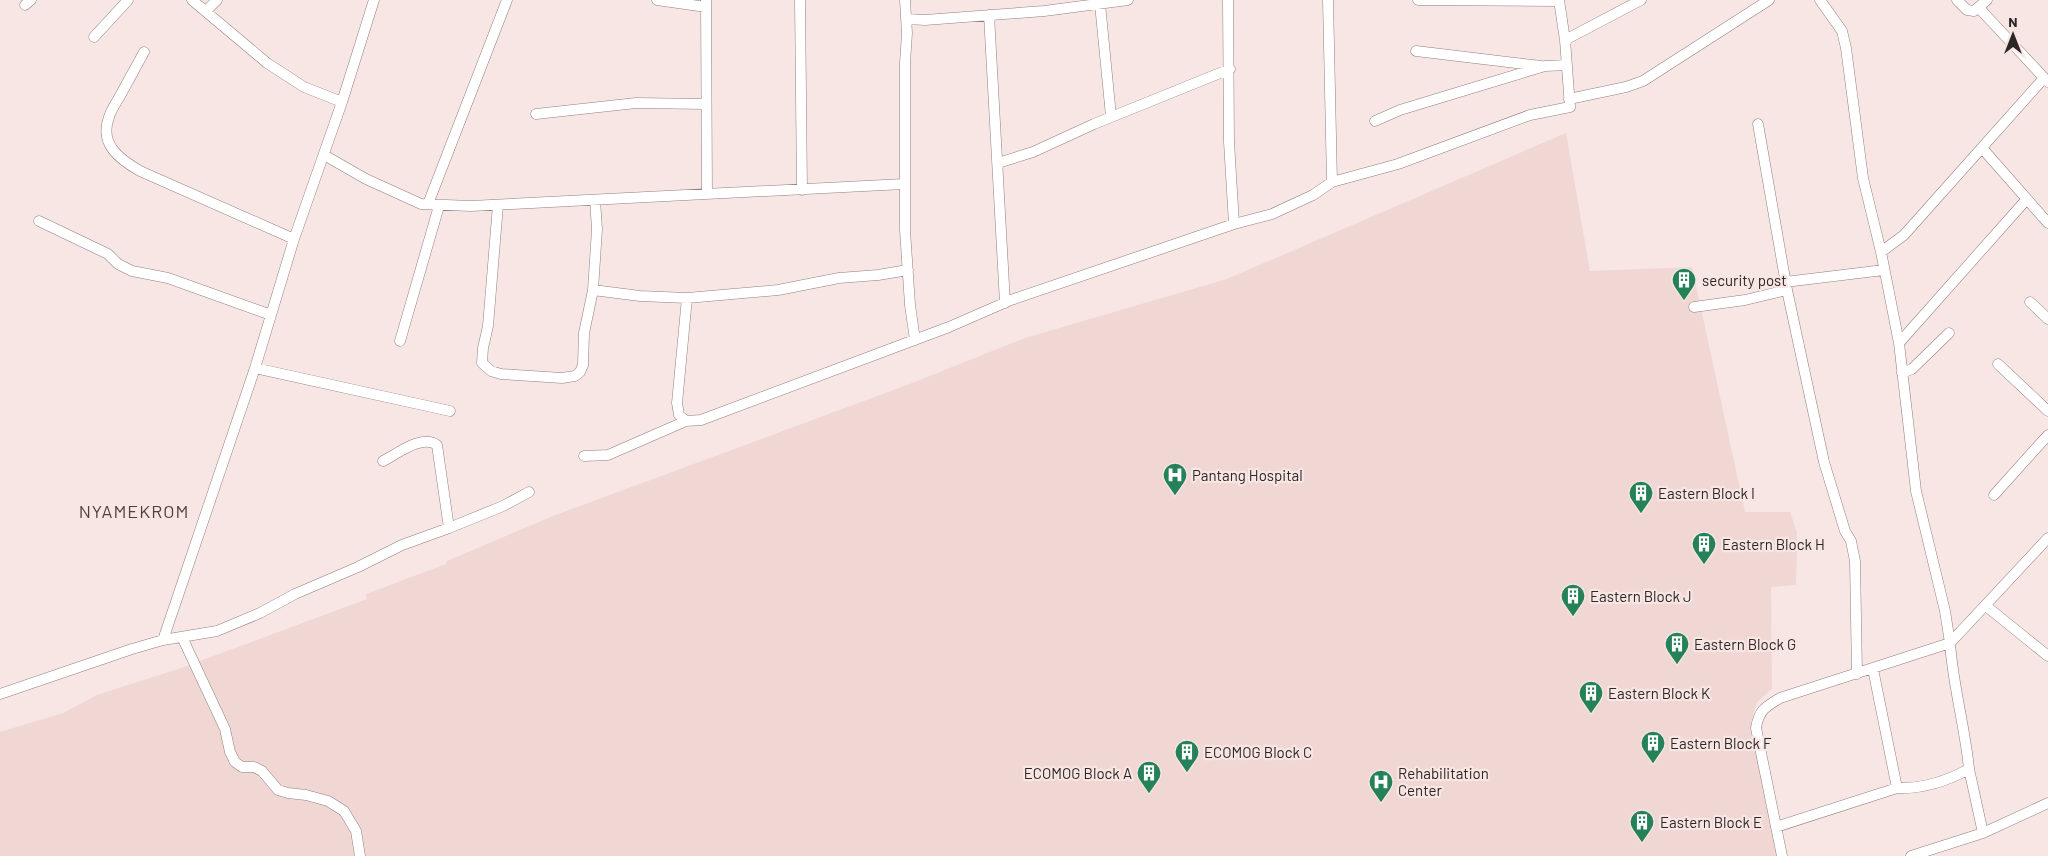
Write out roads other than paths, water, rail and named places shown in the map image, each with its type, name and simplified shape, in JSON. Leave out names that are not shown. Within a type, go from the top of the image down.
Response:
[{"type":"street","points":[[94,38],[128,0]]},
{"type":"street","points":[[192,0],[267,63],[304,88],[342,102]]},
{"type":"street","points":[[206,12],[217,0]]},
{"type":"street","points":[[163,640],[255,368],[294,239],[342,102],[374,0]]},
{"type":"street","points":[[428,204],[506,0]]},
{"type":"street","points":[[657,0],[706,3],[707,194]]},
{"type":"street","points":[[800,0],[802,190]]},
{"type":"street","points":[[905,0],[904,184],[908,270],[914,340]]},
{"type":"street","points":[[906,19],[925,20],[1044,11],[1128,0]]},
{"type":"street","points":[[1228,0],[1230,68],[1229,142],[1234,224]]},
{"type":"street","points":[[1328,0],[1332,182]]},
{"type":"street","points":[[584,456],[608,455],[686,421],[701,420],[914,340],[1005,303],[1234,224],[1272,214],[1313,196],[1332,182],[1398,164],[1530,115],[1570,106],[1565,40],[1559,1],[1418,0]]},
{"type":"street","points":[[1565,40],[1641,0]]},
{"type":"street","points":[[1570,99],[1626,87],[1643,81],[1769,0]]},
{"type":"street","points":[[1820,0],[1842,31],[1846,48],[1863,178],[1881,252],[1899,343],[1916,491],[1945,611],[1952,671],[1983,833]]},
{"type":"street","points":[[1957,0],[1967,10],[1974,11],[1987,0]]},
{"type":"street","points":[[1100,4],[1111,116]]},
{"type":"street","points":[[1881,252],[1904,235],[2046,80],[1979,8]]},
{"type":"street","points":[[989,15],[1005,303]]},
{"type":"street","points":[[1416,51],[1544,66],[1567,65]]},
{"type":"street","points":[[144,52],[109,117],[106,132],[108,142],[114,152],[123,162],[140,171],[294,239]]},
{"type":"street","points":[[1375,121],[1400,110],[1544,66]]},
{"type":"street","points":[[998,162],[1033,152],[1111,116],[1230,68]]},
{"type":"street","points":[[536,114],[636,103],[706,104]]},
{"type":"street","points":[[1758,124],[1786,286],[1824,462],[1845,531],[1851,541],[1855,562],[1857,674]]},
{"type":"street","points":[[1982,148],[2048,223]]},
{"type":"street","points":[[324,155],[366,179],[421,204],[439,206],[498,205],[904,184]]},
{"type":"street","points":[[498,205],[488,326],[482,363],[491,371],[524,376],[562,378],[575,376],[580,372],[583,365],[584,332],[592,290],[596,229],[595,200]]},
{"type":"street","points":[[1899,343],[2026,200]]},
{"type":"street","points":[[400,341],[439,206]]},
{"type":"street","points":[[39,222],[108,254],[118,264],[132,272],[168,278],[271,315]]},
{"type":"street","points":[[592,290],[640,296],[686,298],[778,290],[839,278],[878,275],[908,270]]},
{"type":"street","points":[[1694,307],[1745,300],[1786,286],[1884,270]]},
{"type":"street","points":[[686,298],[677,403],[679,415],[686,421]]},
{"type":"street","points":[[2030,302],[2048,319]]},
{"type":"street","points":[[1902,373],[1912,369],[1949,333]]},
{"type":"street","points":[[1998,364],[2048,411]]},
{"type":"street","points":[[255,368],[450,411]]},
{"type":"street","points":[[1994,495],[2048,435]]},
{"type":"street","points":[[383,461],[420,442],[433,442],[437,445],[449,528]]},
{"type":"street","points":[[0,694],[42,681],[93,661],[163,640],[217,631],[260,614],[295,594],[358,567],[402,545],[503,506],[529,492]]},
{"type":"street","points":[[1782,856],[1756,728],[1758,715],[1780,698],[1950,644],[2046,544]]},
{"type":"street","points":[[1986,606],[2048,656]]},
{"type":"street","points":[[182,637],[225,729],[230,752],[235,762],[242,767],[254,767],[262,772],[278,790],[328,801],[344,811],[356,830],[360,856]]},
{"type":"street","points":[[1873,669],[1897,788]]},
{"type":"street","points":[[1776,827],[1897,788],[1920,787],[1948,779],[1970,769]]},
{"type":"street","points":[[1911,856],[1983,833],[2048,803]]},
{"type":"place","name":"security post","points":[[1684,301]]},
{"type":"place","name":"Pantang Hospital","points":[[1175,496]]},
{"type":"place","name":"Eastern Block I","points":[[1641,514]]},
{"type":"place","name":"Eastern Block H","points":[[1704,565]]},
{"type":"place","name":"Eastern Block J","points":[[1573,617]]},
{"type":"place","name":"Eastern Block G","points":[[1677,665]]},
{"type":"place","name":"Eastern Block K","points":[[1591,714]]},
{"type":"place","name":"Eastern Block F","points":[[1653,764]]},
{"type":"place","name":"ECOMOG Block C","points":[[1187,773]]},
{"type":"place","name":"ECOMOG Block A","points":[[1149,794]]},
{"type":"place","name":"Rehabilitation Center","points":[[1381,803]]},
{"type":"place","name":"Eastern Block E","points":[[1642,843]]},
{"type":"district","name":"NYAMEKROM","points":[[134,511]]}]
